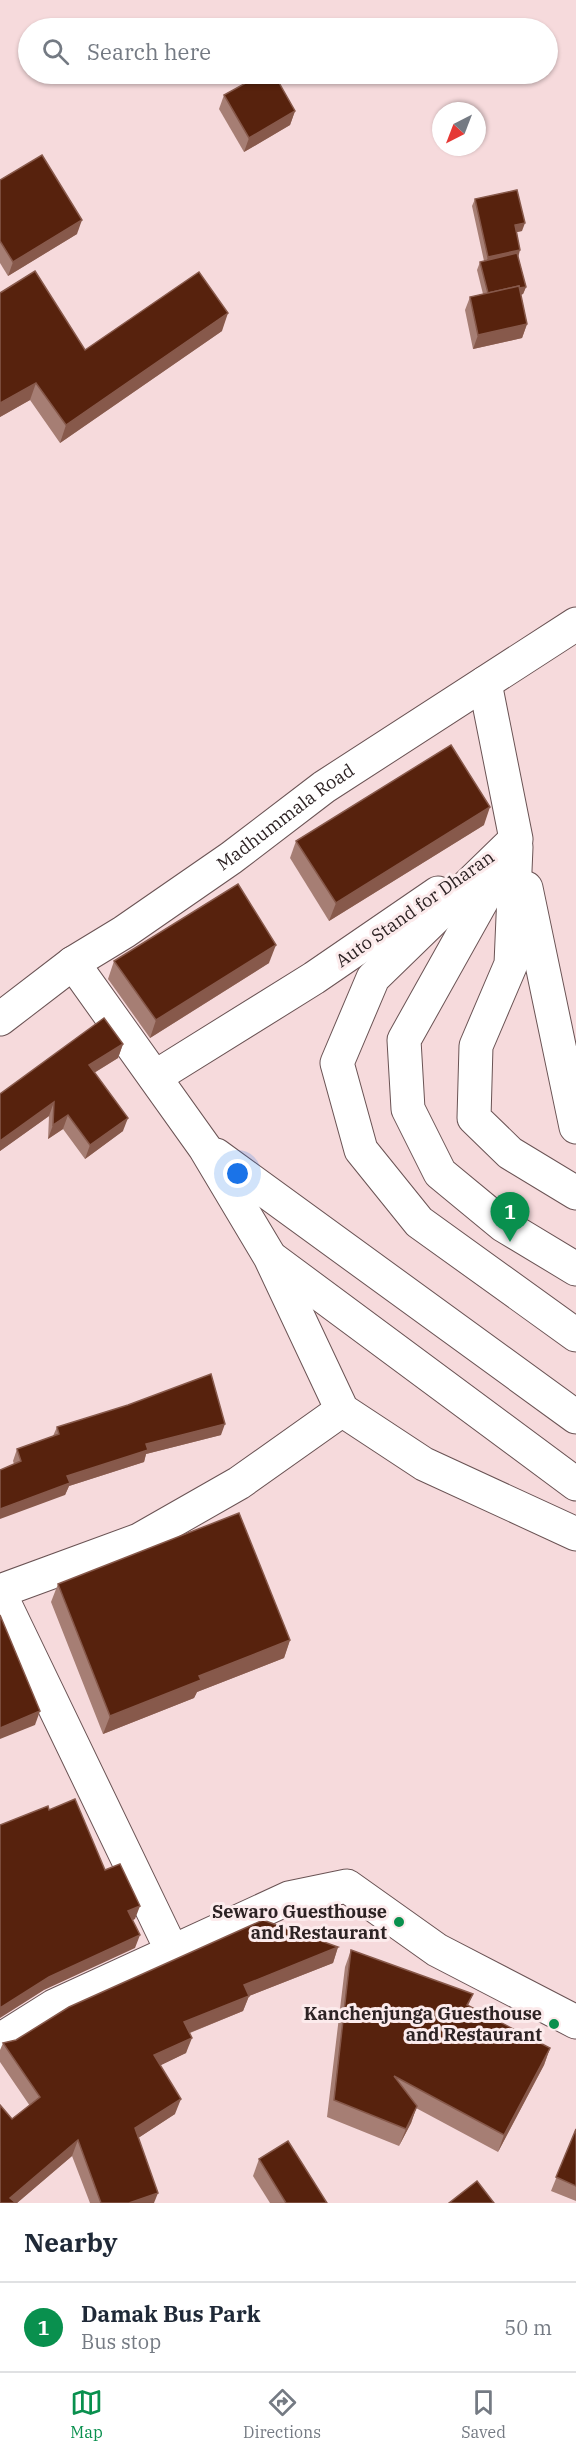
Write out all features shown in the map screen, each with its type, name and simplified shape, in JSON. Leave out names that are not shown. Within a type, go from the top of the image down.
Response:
[{"type":"street","name":"Madhummala Road","points":[[0,1019],[73,963],[124,932],[231,858],[324,788],[576,624]]},
{"type":"street","points":[[484,683],[576,1127]]},
{"type":"street","points":[[516,839],[511,964],[476,1046],[474,1118],[510,1153],[576,1193]]},
{"type":"street","points":[[516,839],[404,1040],[408,1109],[440,1173],[502,1225],[576,1269]]},
{"type":"street","points":[[516,839],[373,978],[337,1063],[361,1150],[419,1222],[576,1335]]},
{"type":"street","name":"Auto Stand for Dharan","points":[[155,1077],[314,978],[516,839]]},
{"type":"street","points":[[73,963],[206,1148],[270,1257],[342,1410],[424,1464],[576,1534]]},
{"type":"street","points":[[206,1148],[576,1417]]},
{"type":"street","points":[[270,1257],[576,1484]]},
{"type":"street","points":[[172,1951],[0,1593],[139,1540],[239,1483],[342,1410]]},
{"type":"street","points":[[0,2040],[54,2006],[289,1898],[347,1886],[437,1950],[576,2022]]},
{"type":"building","points":[[244,84],[280,84],[295,111],[249,138],[224,95]]},
{"type":"building","points":[[42,155],[82,220],[13,262],[0,241],[0,180]]},
{"type":"building","points":[[517,190],[525,223],[515,225],[520,250],[488,257],[475,199]]},
{"type":"building","points":[[517,253],[526,287],[519,288],[519,286],[488,293],[480,262]]},
{"type":"building","points":[[35,271],[85,350],[199,272],[228,313],[66,425],[36,383],[0,403],[0,293]]},
{"type":"building","points":[[519,286],[527,324],[478,335],[470,297]]},
{"type":"building","points":[[451,745],[490,807],[336,903],[296,841]]},
{"type":"building","points":[[238,884],[276,945],[156,1020],[114,961]]},
{"type":"building","points":[[104,1018],[123,1044],[89,1065],[128,1118],[90,1145],[68,1115],[53,1125],[54,1102],[0,1141],[0,1094]]},
{"type":"building","points":[[211,1374],[225,1424],[146,1444],[148,1450],[67,1476],[70,1483],[0,1509],[0,1470],[21,1461],[17,1449],[59,1434],[57,1427],[128,1405]]},
{"type":"building","points":[[239,1513],[290,1640],[199,1676],[201,1680],[110,1716],[58,1584]]},
{"type":"building","points":[[0,1615],[40,1711],[0,1728]]},
{"type":"building","points":[[75,1799],[105,1870],[120,1864],[140,1906],[128,1911],[140,1935],[49,1977],[0,2008],[0,1825],[48,1806],[49,1810]]},
{"type":"building","points":[[263,1920],[338,1947],[244,1985],[249,1996],[184,2022],[192,2038],[154,2055],[181,2099],[135,2128],[158,2193],[129,2203],[101,2203],[78,2140],[10,2198],[16,2203],[0,2203],[0,2105],[12,2119],[40,2097],[3,2043],[16,2040],[69,2007]]},
{"type":"building","points":[[351,1950],[473,1994],[467,2005],[550,2048],[504,2135],[394,2076],[417,2106],[406,2129],[334,2100]]},
{"type":"building","points":[[576,2129],[576,2186],[556,2177]]},
{"type":"building","points":[[288,2141],[327,2203],[286,2203],[259,2159]]},
{"type":"building","points":[[477,2181],[494,2203],[449,2203]]},
{"type":"place","name":"Damak Bus Park","points":[[510,1242]]},
{"type":"place","name":"Sewaro Guesthouse and Restaurant","points":[[399,1922]]},
{"type":"place","name":"Kanchenjunga Guesthouse and Restaurant","points":[[554,2024]]}]
